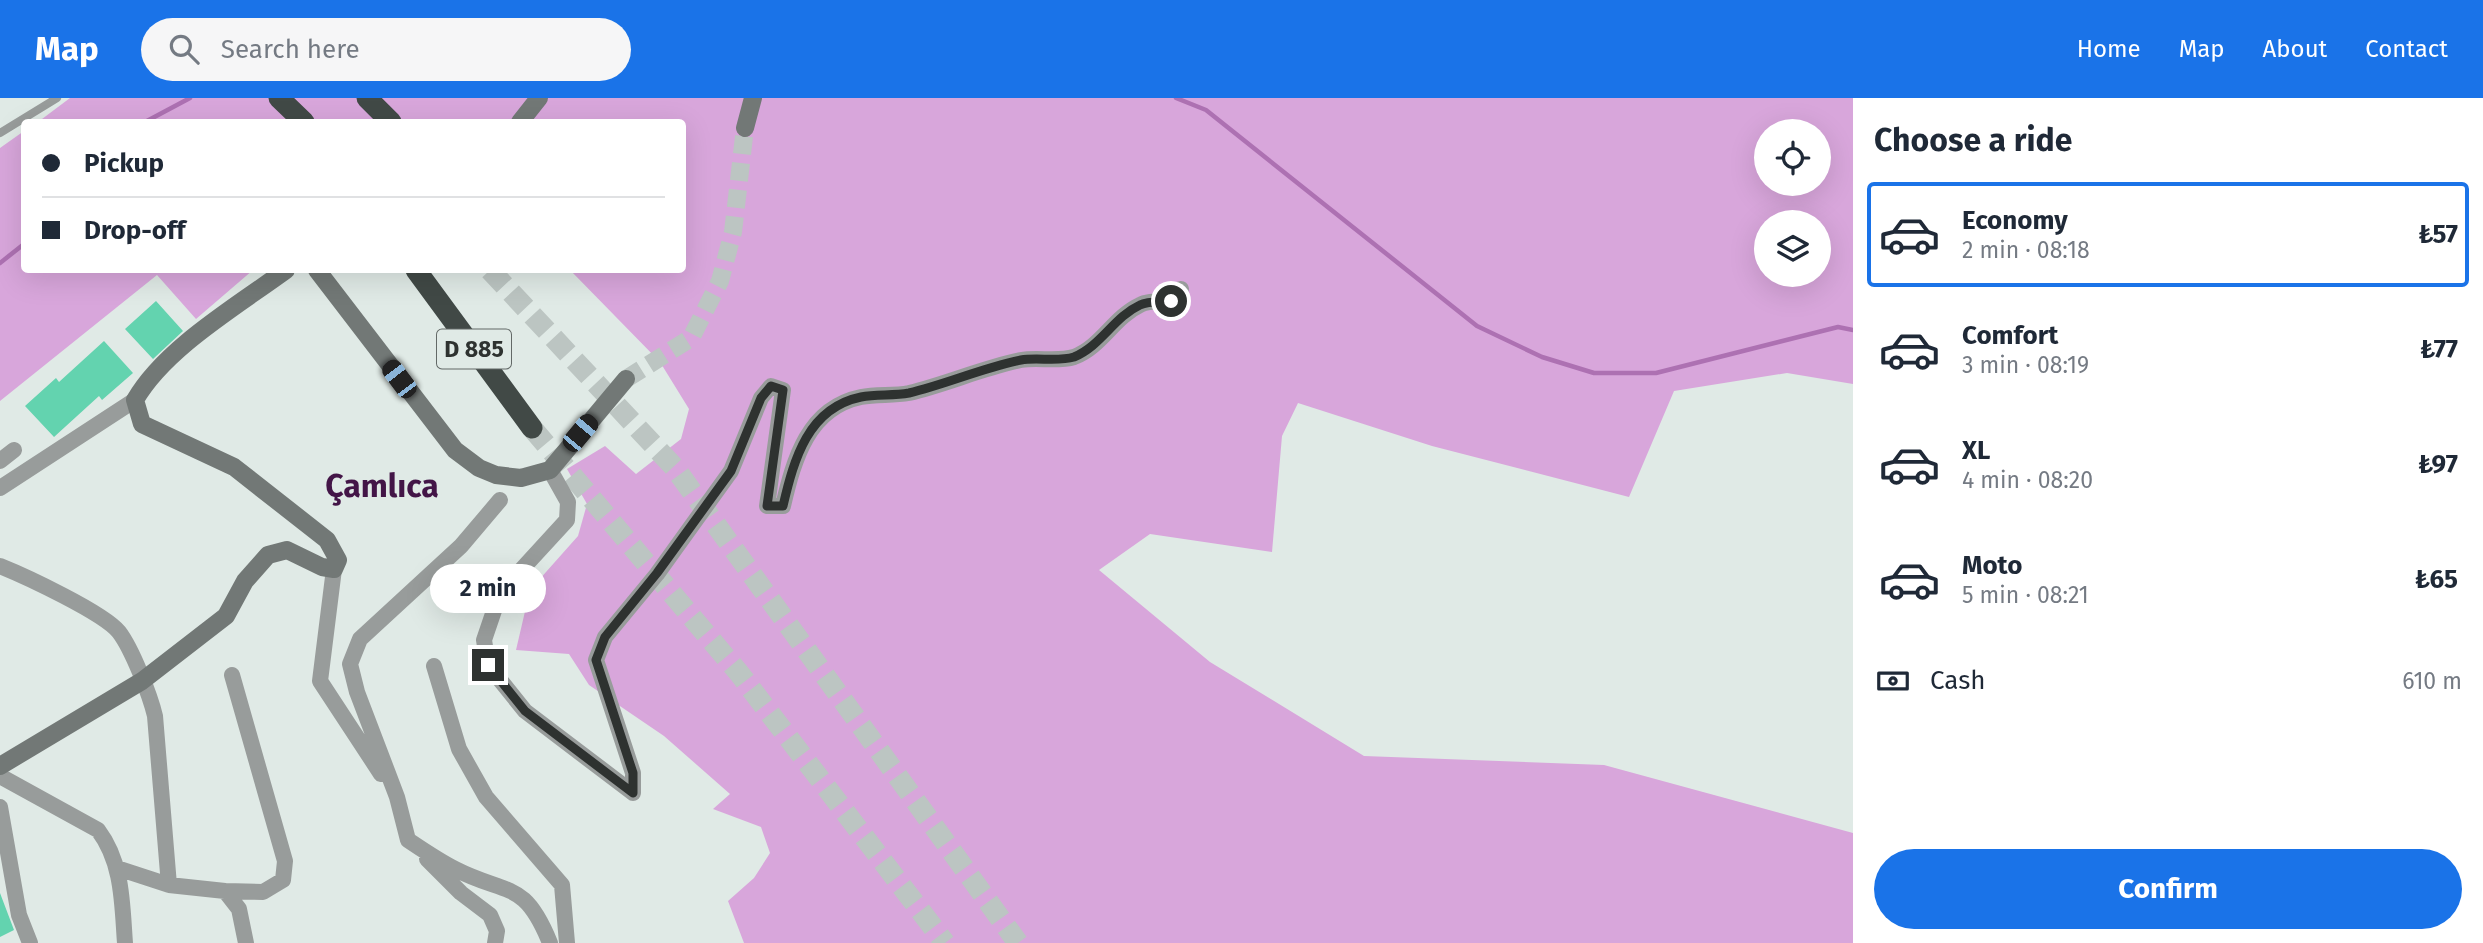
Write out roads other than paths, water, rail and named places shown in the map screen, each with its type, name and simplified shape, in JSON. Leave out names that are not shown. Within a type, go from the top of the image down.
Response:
[{"type":"highway","points":[[278,98],[301,119]]},
{"type":"highway","points":[[367,98],[388,119]]},
{"type":"highway","name":"D 885","points":[[418,273],[532,428]]},
{"type":"street","points":[[522,119],[539,98]]},
{"type":"street","points":[[745,128],[753,98]]},
{"type":"street","points":[[0,488],[135,400],[146,382],[192,339],[282,273]]},
{"type":"street","points":[[319,273],[455,450],[479,468],[495,475],[521,478],[550,470],[626,379]]},
{"type":"street","points":[[550,470],[568,502],[567,520],[500,593],[484,640],[488,665],[525,711],[633,793],[633,773],[596,660],[605,637],[657,573],[731,471],[761,398],[771,386],[783,390],[767,506],[783,506],[791,471],[807,435],[826,411],[859,398],[906,393],[991,366],[1024,359],[1072,357],[1094,345],[1115,322],[1142,303],[1171,301],[1181,289]]},
{"type":"street","points":[[135,400],[142,424],[234,467],[327,540],[338,560],[334,569],[320,681],[397,797]]},
{"type":"street","points":[[0,461],[14,450]]},
{"type":"street","points":[[495,943],[497,931],[490,915],[461,894],[408,840],[397,797],[357,692],[350,664],[360,639],[461,546],[500,500]]},
{"type":"street","points":[[0,766],[142,681],[226,616],[245,581],[268,555],[287,550],[322,568],[334,569]]},
{"type":"street","points":[[0,566],[88,610],[118,630],[150,698],[155,716],[169,885]]},
{"type":"street","points":[[434,666],[459,750],[486,797],[562,885],[567,943]]},
{"type":"street","points":[[117,868],[169,885],[225,891],[263,892],[283,880],[285,862],[232,675]]},
{"type":"street","points":[[0,776],[98,831],[107,842],[117,868],[125,943]]},
{"type":"street","points":[[0,807],[19,915],[30,943]]},
{"type":"street","points":[[408,840],[456,870],[521,895],[539,916],[550,943]]},
{"type":"street","points":[[225,891],[239,909],[246,943]]},
{"type":"lane","points":[[23,119],[57,98]]},
{"type":"lane","points":[[0,133],[21,120]]},
{"type":"waterway","points":[[151,119],[190,98]]},
{"type":"waterway","points":[[1176,98],[1206,110],[1477,326],[1542,357],[1594,373],[1656,373],[1838,327],[1853,330]]},
{"type":"waterway","points":[[0,263],[21,246]]},
{"type":"tunnel","points":[[626,379],[691,338],[720,281],[733,232],[745,128]]},
{"type":"tunnel","points":[[493,273],[675,468],[1018,943]]},
{"type":"tunnel","points":[[532,428],[739,673],[945,943]]},
{"type":"district","name":"Çamlıca","points":[[382,486]]}]
